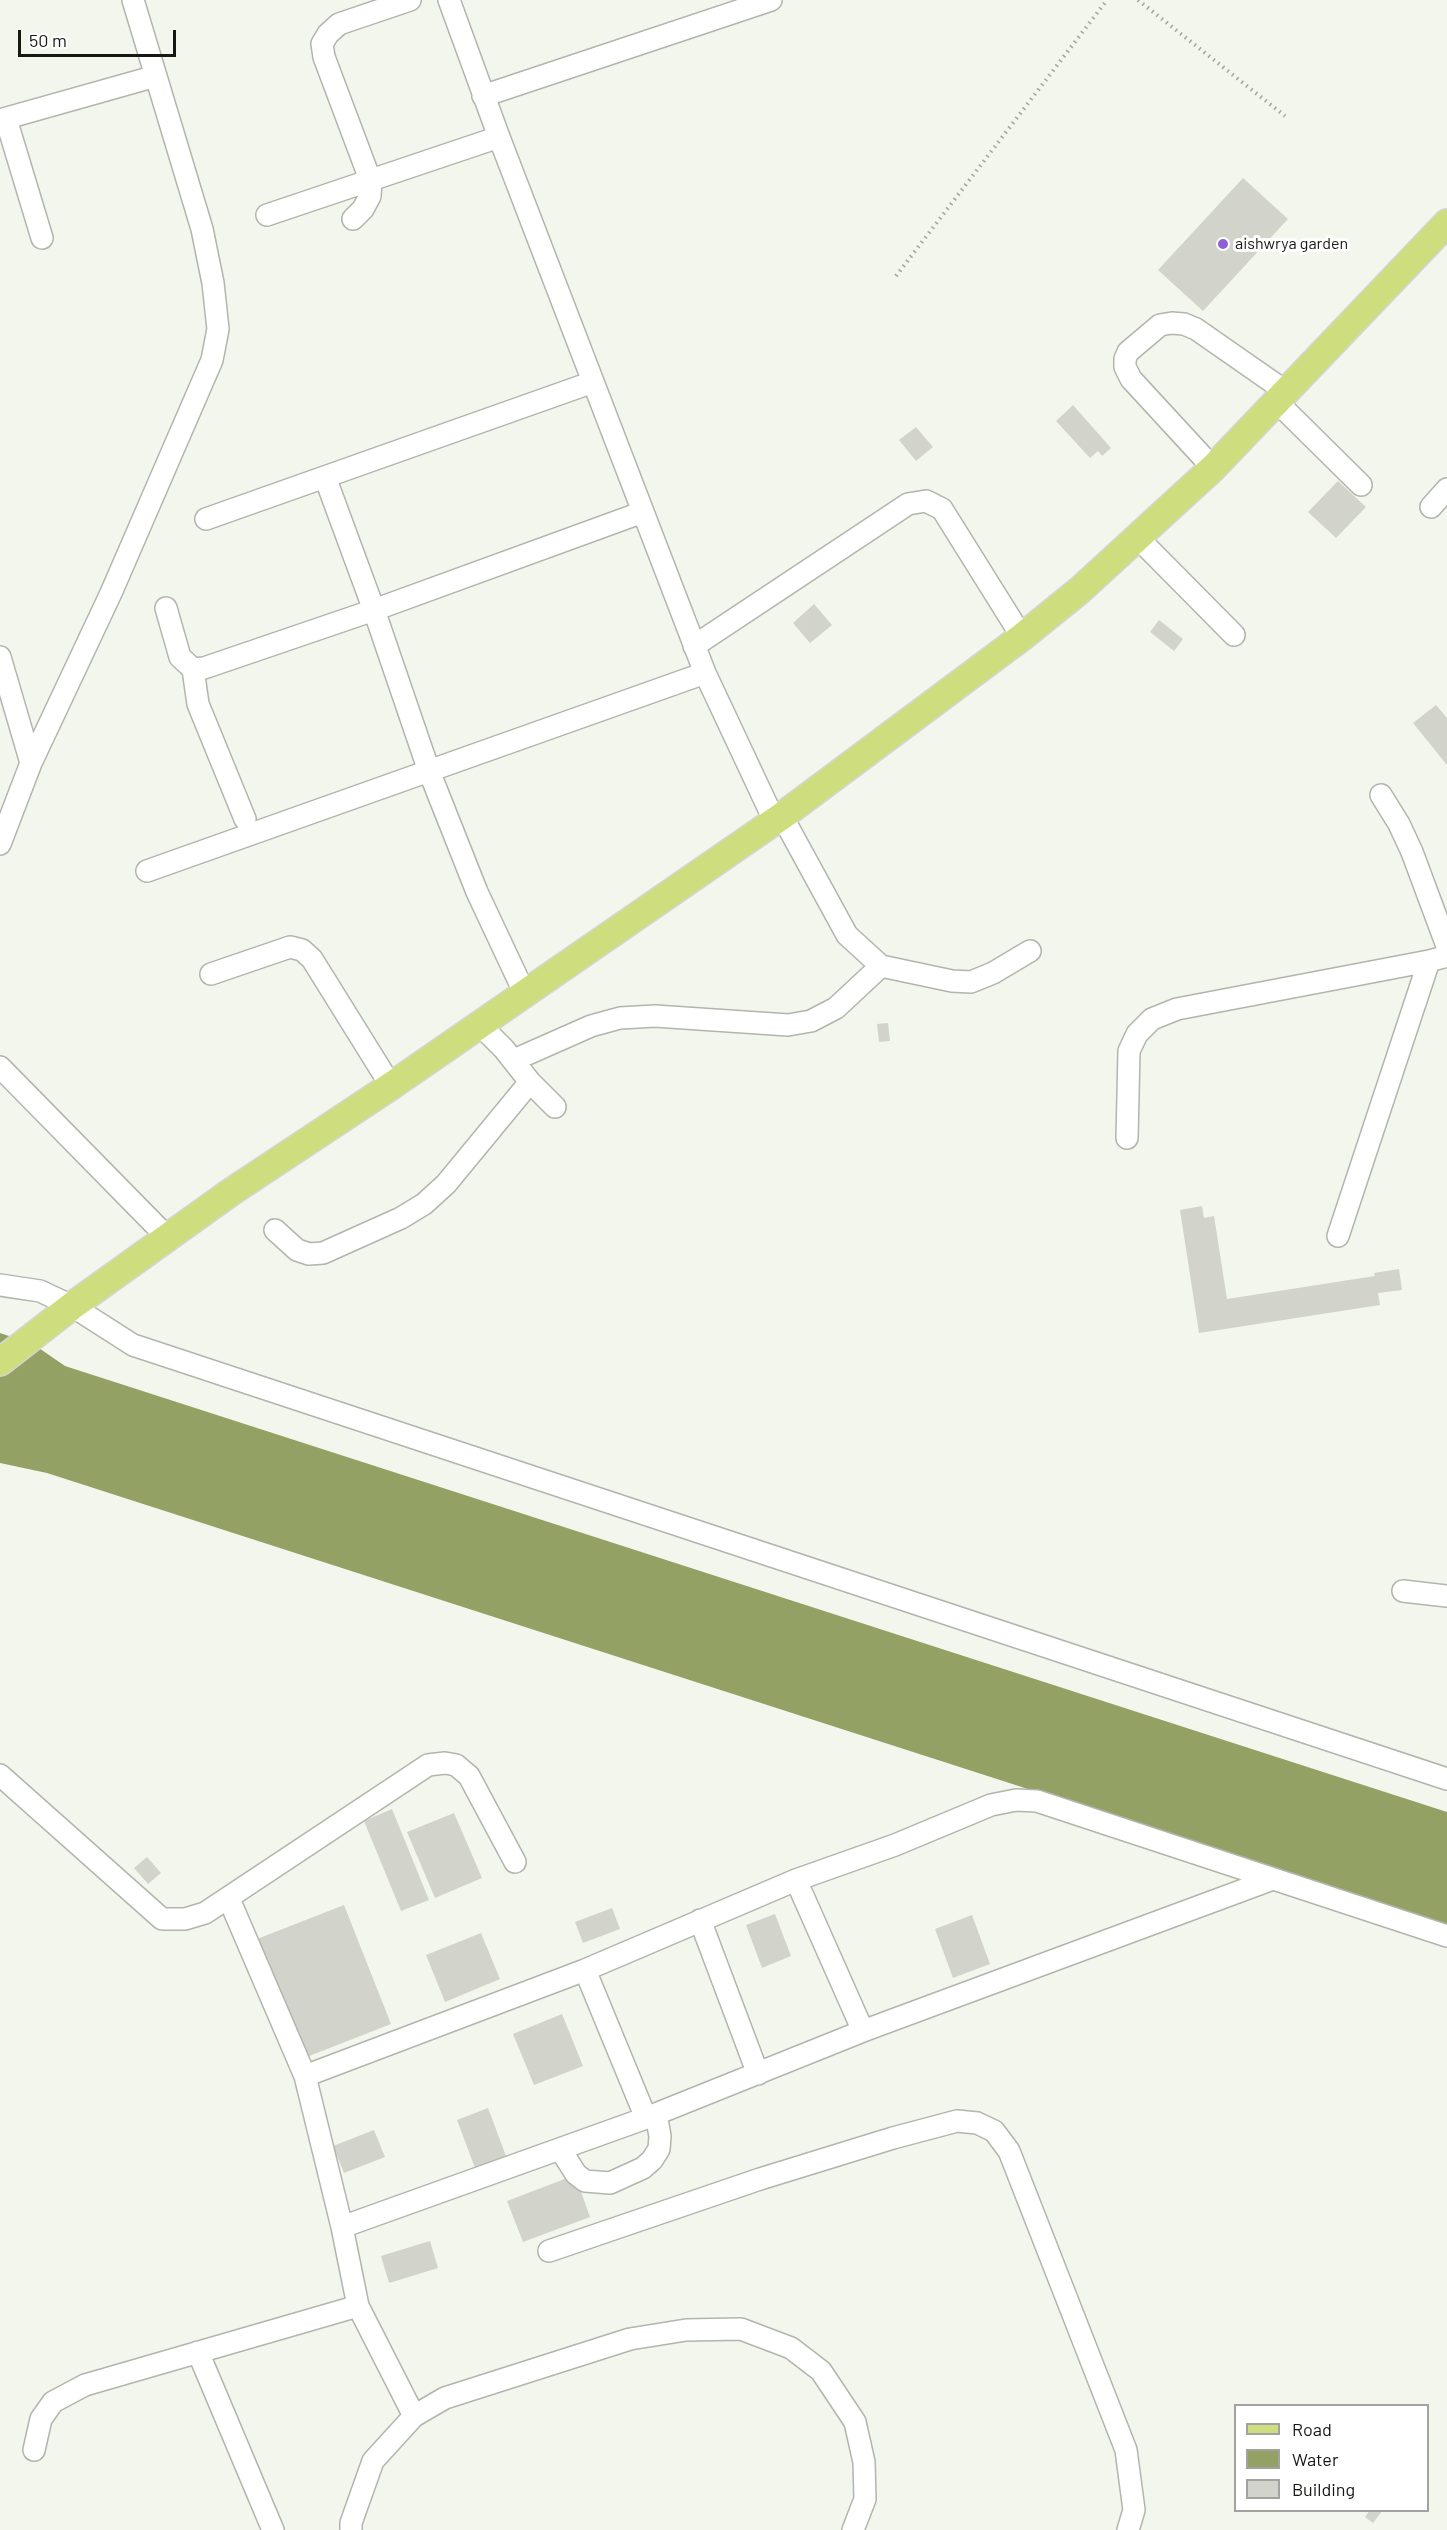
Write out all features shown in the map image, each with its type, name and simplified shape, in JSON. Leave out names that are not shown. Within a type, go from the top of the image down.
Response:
[{"type":"main road","points":[[0,1362],[72,1306],[241,1184],[391,1086],[778,818],[1022,637],[1080,590],[1213,468],[1447,223]]},
{"type":"street","points":[[0,844],[31,763],[111,593],[212,360],[218,330],[213,283],[202,229],[133,0]]},
{"type":"street","points":[[353,219],[363,209],[370,196],[371,182],[324,57],[322,44],[328,34],[339,24],[410,0]]},
{"type":"street","points":[[448,0],[705,673],[778,818],[847,935],[881,966],[952,981],[971,982],[993,974],[1030,951]]},
{"type":"street","points":[[483,96],[771,0]]},
{"type":"street","points":[[42,238],[3,119],[156,76]]},
{"type":"street","points":[[267,215],[371,182],[499,137]]},
{"type":"street","points":[[1213,468],[1131,379],[1125,367],[1128,352],[1160,325],[1184,324],[1196,329],[1281,396],[1360,485]]},
{"type":"street","points":[[206,519],[593,382]]},
{"type":"street","points":[[325,477],[374,610],[429,771],[477,892],[524,992]]},
{"type":"street","points":[[1431,507],[1447,489]]},
{"type":"street","points":[[694,646],[908,504],[926,501],[942,509],[1022,637]]},
{"type":"street","points":[[193,669],[204,668],[374,610],[643,512]]},
{"type":"street","points":[[1137,537],[1234,635]]},
{"type":"street","points":[[166,608],[180,657],[193,669],[198,704],[245,819]]},
{"type":"street","points":[[0,657],[31,763]]},
{"type":"street","points":[[147,871],[705,673]]},
{"type":"street","points":[[1381,795],[1399,824],[1412,852],[1447,946]]},
{"type":"street","points":[[211,974],[290,947],[302,950],[312,959],[391,1086]]},
{"type":"street","points":[[1127,1138],[1129,1052],[1137,1034],[1152,1019],[1177,1009],[1438,959]]},
{"type":"street","points":[[1338,1236],[1438,959]]},
{"type":"street","points":[[514,1060],[591,1026],[620,1018],[666,1016],[788,1025],[811,1021],[836,1008],[881,966]]},
{"type":"street","points":[[479,1024],[555,1107]]},
{"type":"street","points":[[0,1067],[168,1238]]},
{"type":"street","points":[[275,1230],[297,1250],[309,1254],[323,1254],[400,1218],[424,1204],[446,1184],[530,1082]]},
{"type":"street","points":[[0,1285],[40,1291],[72,1306],[133,1345],[1447,1779]]},
{"type":"street","points":[[1403,1591],[1447,1596]]},
{"type":"street","points":[[0,1775],[162,1919],[185,1919],[205,1913],[428,1765],[445,1763],[456,1765],[469,1776],[515,1862]]},
{"type":"street","points":[[305,2076],[585,1970],[796,1880],[894,1845],[991,1805],[1016,1800],[1037,1801],[1447,1936]]},
{"type":"street","points":[[342,2227],[651,2116],[863,2031],[1273,1879]]},
{"type":"street","points":[[796,1880],[863,2031]]},
{"type":"street","points":[[229,1899],[305,2076],[342,2227],[358,2306],[414,2416]]},
{"type":"street","points":[[700,1920],[758,2074]]},
{"type":"street","points":[[560,2149],[576,2174],[585,2181],[610,2183],[643,2168],[659,2149],[660,2136],[585,1970]]},
{"type":"street","points":[[549,2251],[760,2179],[893,2138],[957,2121],[978,2123],[994,2132],[1009,2151],[1126,2450],[1134,2510],[1128,2530]]},
{"type":"street","points":[[34,2450],[41,2419],[53,2402],[85,2385],[358,2306]]},
{"type":"street","points":[[351,2530],[351,2523],[373,2461],[414,2416],[445,2398],[630,2338],[686,2330],[741,2329],[791,2348],[821,2371],[855,2422],[864,2462],[865,2499],[853,2530]]},
{"type":"street","points":[[198,2352],[273,2530]]},
{"type":"path","points":[[896,276],[1107,0]]},
{"type":"path","points":[[1138,0],[1285,116]]},
{"type":"water","points":[[0,1333],[33,1344],[65,1366],[1447,1812],[1447,1924],[47,1473],[0,1463]]},
{"type":"building","name":"aishwrya garden","points":[[1243,178],[1288,219],[1203,311],[1158,270]]},
{"type":"building","points":[[1073,405],[1111,448],[1102,456],[1098,451],[1090,458],[1056,421]]},
{"type":"building","points":[[916,427],[933,447],[916,461],[899,440]]},
{"type":"building","points":[[1338,481],[1366,507],[1336,538],[1308,512]]},
{"type":"building","points":[[814,604],[832,625],[810,643],[793,623]]},
{"type":"building","points":[[1159,620],[1183,639],[1174,651],[1150,632]]},
{"type":"building","points":[[1436,705],[1447,718],[1447,765],[1413,723]]},
{"type":"building","points":[[888,1023],[890,1041],[879,1042],[877,1024]]},
{"type":"building","points":[[1202,1206],[1204,1218],[1214,1216],[1227,1299],[1375,1276],[1374,1273],[1399,1269],[1402,1290],[1378,1293],[1380,1305],[1199,1333],[1180,1210]]},
{"type":"building","points":[[392,1809],[429,1900],[401,1911],[364,1821]]},
{"type":"building","points":[[454,1813],[482,1878],[435,1898],[407,1832]]},
{"type":"building","points":[[147,1857],[161,1873],[148,1884],[134,1868]]},
{"type":"building","points":[[344,1905],[391,2024],[299,2060],[252,1941]]},
{"type":"building","points":[[612,1908],[620,1929],[583,1943],[575,1922]]},
{"type":"building","points":[[775,1914],[791,1956],[762,1968],[746,1925]]},
{"type":"building","points":[[972,1915],[990,1964],[953,1978],[935,1929]]},
{"type":"building","points":[[481,1933],[500,1979],[445,2002],[426,1955]]},
{"type":"building","points":[[562,2014],[583,2066],[534,2085],[513,2034]]},
{"type":"building","points":[[488,2108],[506,2156],[475,2168],[457,2120]]},
{"type":"building","points":[[374,2130],[385,2157],[344,2173],[333,2146]]},
{"type":"building","points":[[575,2175],[590,2217],[523,2242],[507,2201]]},
{"type":"building","points":[[430,2241],[438,2268],[389,2283],[381,2256]]},
{"type":"building","points":[[1369,2512],[1381,2512],[1373,2523],[1365,2517]]},
{"type":"place","name":"aishwrya garden","points":[[1223,244]]}]
